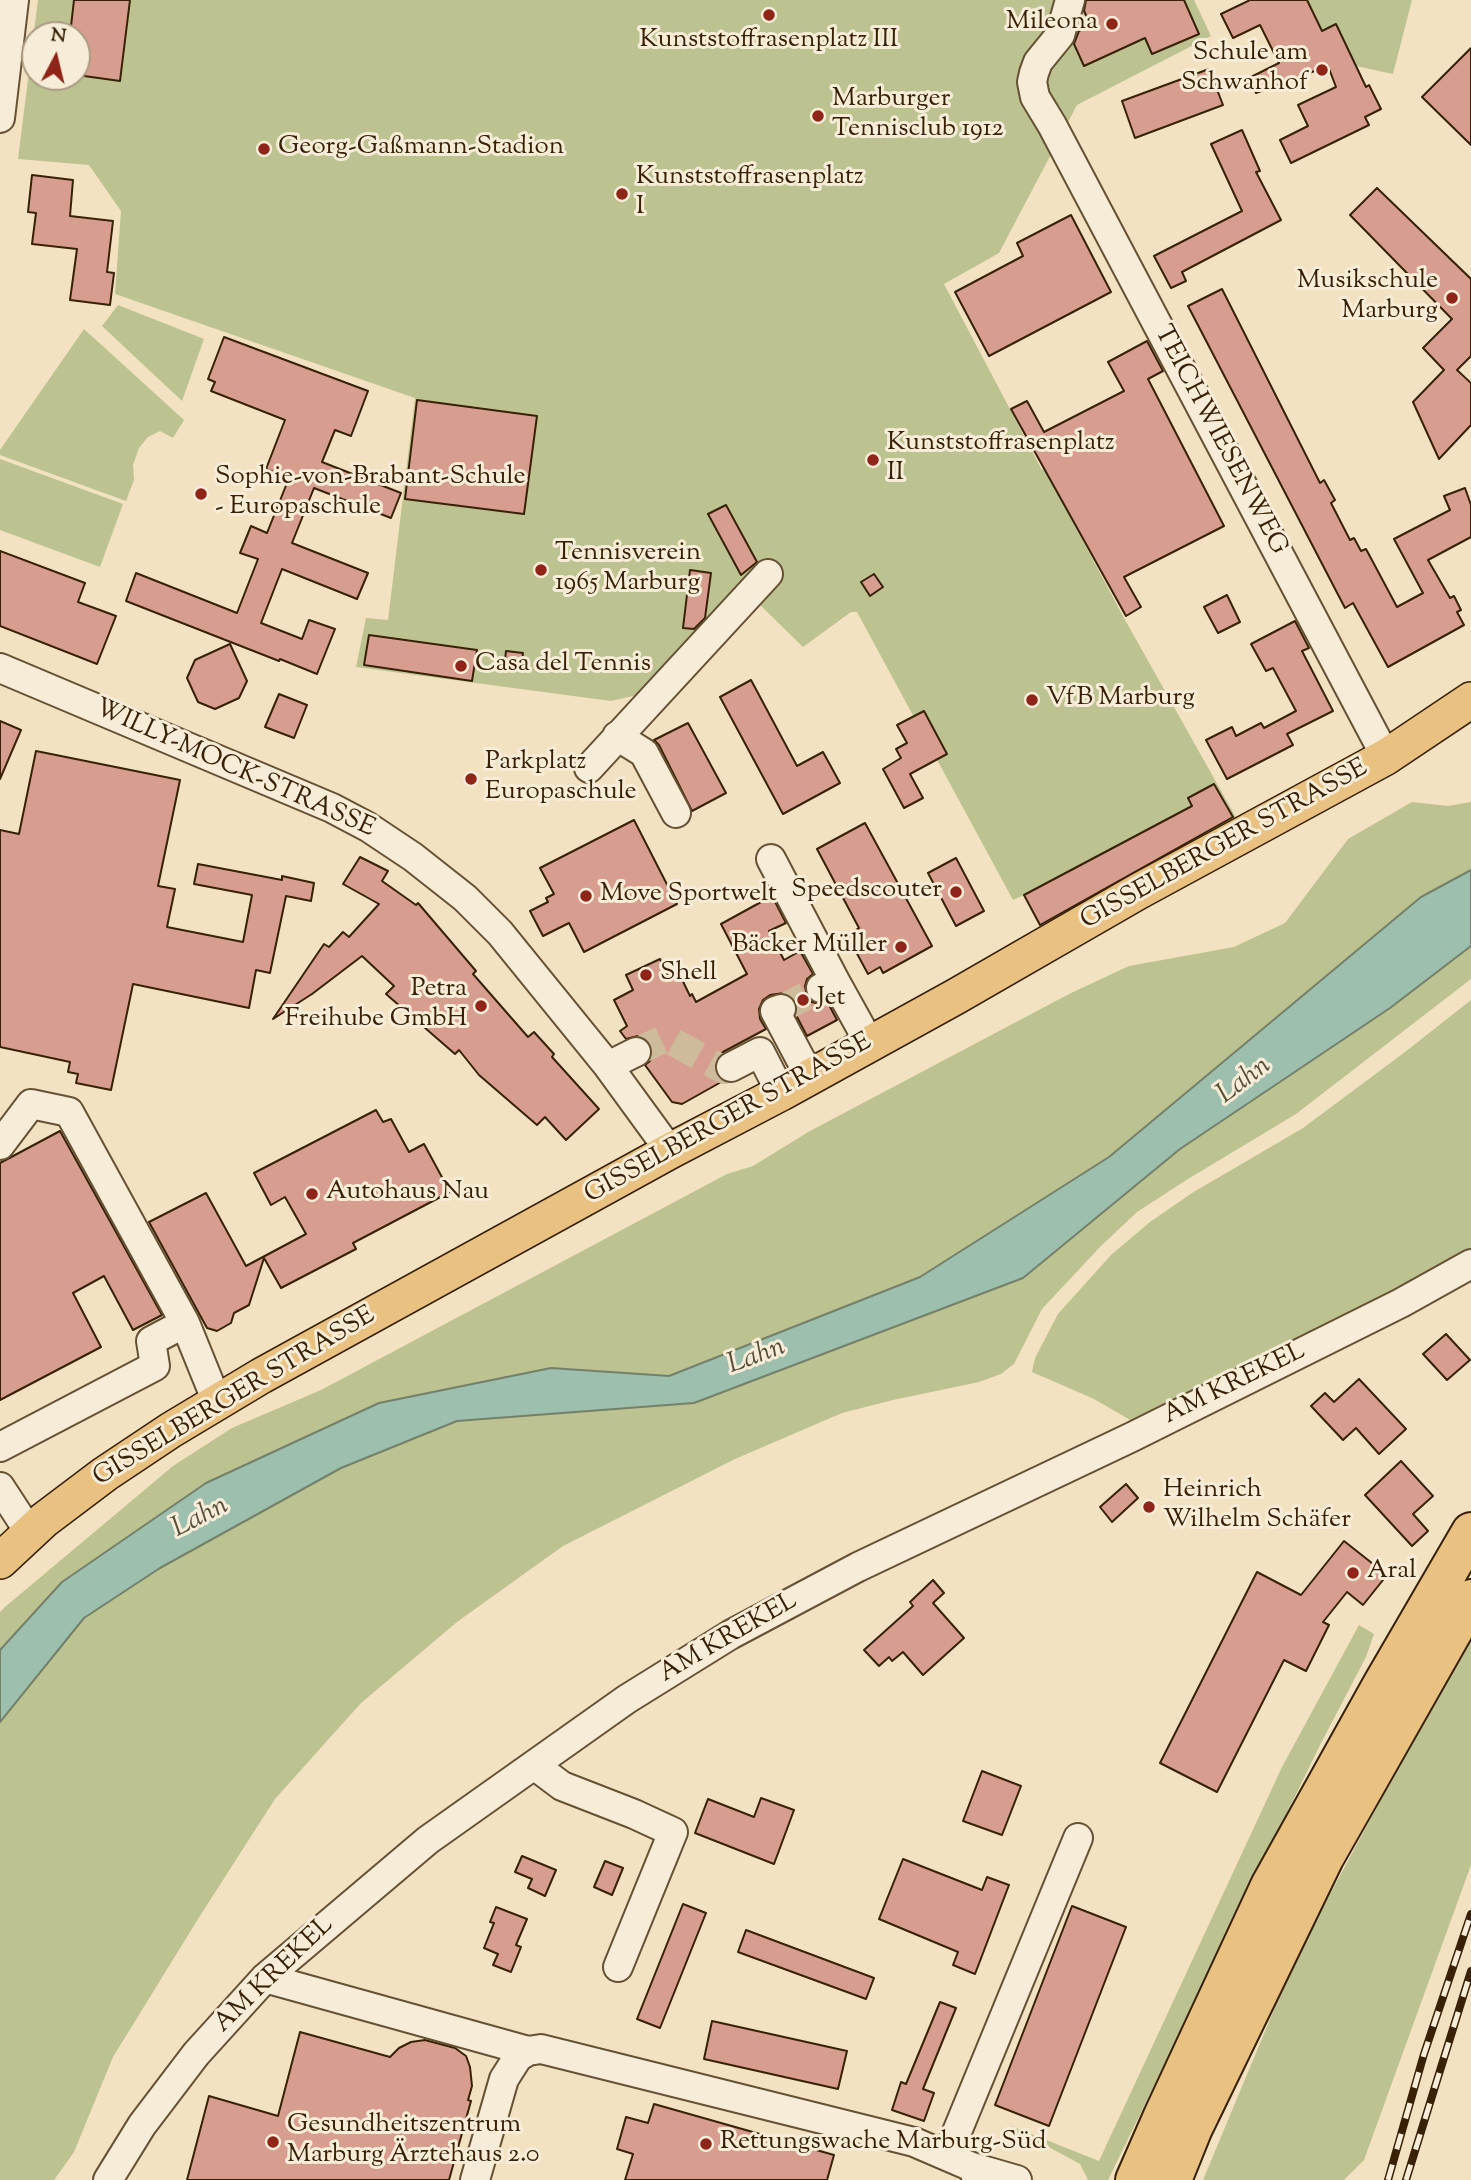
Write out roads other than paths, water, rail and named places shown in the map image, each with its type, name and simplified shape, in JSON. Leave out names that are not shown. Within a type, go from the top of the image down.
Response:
[{"type":"highway","points":[[1135,2180],[1270,1886],[1471,1532]]},
{"type":"highway","points":[[1172,2180],[1194,2128],[1324,1858],[1471,1599]]},
{"type":"main road","name":"GISSELBERGER STRASSE","points":[[0,1561],[44,1520],[116,1466],[261,1376],[955,998],[1139,891],[1386,757],[1471,700]]},
{"type":"street","points":[[0,118],[15,0]]},
{"type":"street","name":"TEICHWIESENWEG","points":[[1070,0],[1060,35],[1038,62],[1032,82],[1035,97],[1386,757]]},
{"type":"street","points":[[589,768],[768,573]]},
{"type":"street","name":"WILLY-MOCK-STRASSE","points":[[0,668],[332,808],[413,857],[465,898],[500,933],[608,1066],[670,1151]]},
{"type":"street","points":[[617,736],[644,752],[676,813]]},
{"type":"street","points":[[771,859],[828,985],[870,1044]]},
{"type":"street","points":[[781,1009],[775,1012],[795,1085]]},
{"type":"street","points":[[608,1066],[636,1052]]},
{"type":"street","points":[[731,1067],[760,1052],[795,1085]]},
{"type":"street","points":[[0,1145],[31,1104],[69,1112],[185,1324],[217,1402]]},
{"type":"street","name":"AM KREKEL","points":[[108,2180],[142,2125],[196,2054],[265,1978],[428,1840],[627,1699],[730,1635],[858,1567],[1132,1437],[1401,1303],[1471,1264]]},
{"type":"street","points":[[0,1447],[155,1366],[151,1341],[185,1324]]},
{"type":"street","points":[[0,1487],[30,1533]]},
{"type":"street","points":[[534,1765],[562,1786],[673,1832],[618,1967]]},
{"type":"street","points":[[966,2168],[1078,1838]]},
{"type":"street","points":[[265,1978],[528,2051]]},
{"type":"street","points":[[475,2180],[504,2079],[518,2057],[528,2051],[541,2049],[914,2143],[966,2168],[1017,2180]]},
{"type":"water","name":"Lahn","points":[[1471,870],[1471,946],[1390,1008],[1180,1149],[1023,1278],[694,1403],[457,1421],[341,1468],[160,1568],[84,1618],[0,1722],[0,1650],[62,1582],[206,1483],[379,1403],[551,1368],[669,1376],[920,1277],[1109,1157],[1421,897]]},
{"type":"tunnel","points":[[781,1009],[821,988]]},
{"type":"tunnel","points":[[636,1052],[666,1038],[724,1070],[731,1067]]},
{"type":"railway","points":[[1388,2180],[1424,2054],[1471,1914]]},
{"type":"railway","points":[[1406,2180],[1471,1971]]},
{"type":"place","name":"Kunststoffrasenplatz III","points":[[769,15]]},
{"type":"place","name":"Mileona","points":[[1112,24]]},
{"type":"place","name":"Schule am Schwanhof","points":[[1322,70]]},
{"type":"place","name":"Marburger Tennisclub 1912","points":[[818,116]]},
{"type":"place","name":"Georg-Gaßmann-Stadion","points":[[264,149]]},
{"type":"place","name":"Kunststoffrasenplatz I","points":[[622,194]]},
{"type":"place","name":"Musikschule Marburg","points":[[1452,298]]},
{"type":"place","name":"Kunststoffrasenplatz II","points":[[873,460]]},
{"type":"place","name":"Sophie-von-Brabant-Schule - Europaschule","points":[[201,494]]},
{"type":"place","name":"Tennisverein 1965 Marburg","points":[[541,570]]},
{"type":"place","name":"Casa del Tennis","points":[[461,666]]},
{"type":"place","name":"VfB Marburg","points":[[1032,700]]},
{"type":"place","name":"Parkplatz Europaschule","points":[[471,779]]},
{"type":"place","name":"Speedscouter","points":[[956,892]]},
{"type":"place","name":"Move Sportwelt","points":[[586,896]]},
{"type":"place","name":"Bäcker Müller","points":[[901,947]]},
{"type":"place","name":"Shell","points":[[646,975]]},
{"type":"place","name":"Jet","points":[[803,1000]]},
{"type":"place","name":"Petra Freihube GmbH","points":[[481,1006]]},
{"type":"place","name":"Autohaus Nau","points":[[312,1194]]},
{"type":"place","name":"Heinrich Wilhelm Schäfer","points":[[1149,1507]]},
{"type":"place","name":"Aral","points":[[1353,1573]]},
{"type":"place","name":"Gesundheitszentrum Marburg Ärztehaus 2.0","points":[[273,2142]]},
{"type":"place","name":"Rettungswache Marburg-Süd","points":[[706,2144]]}]
